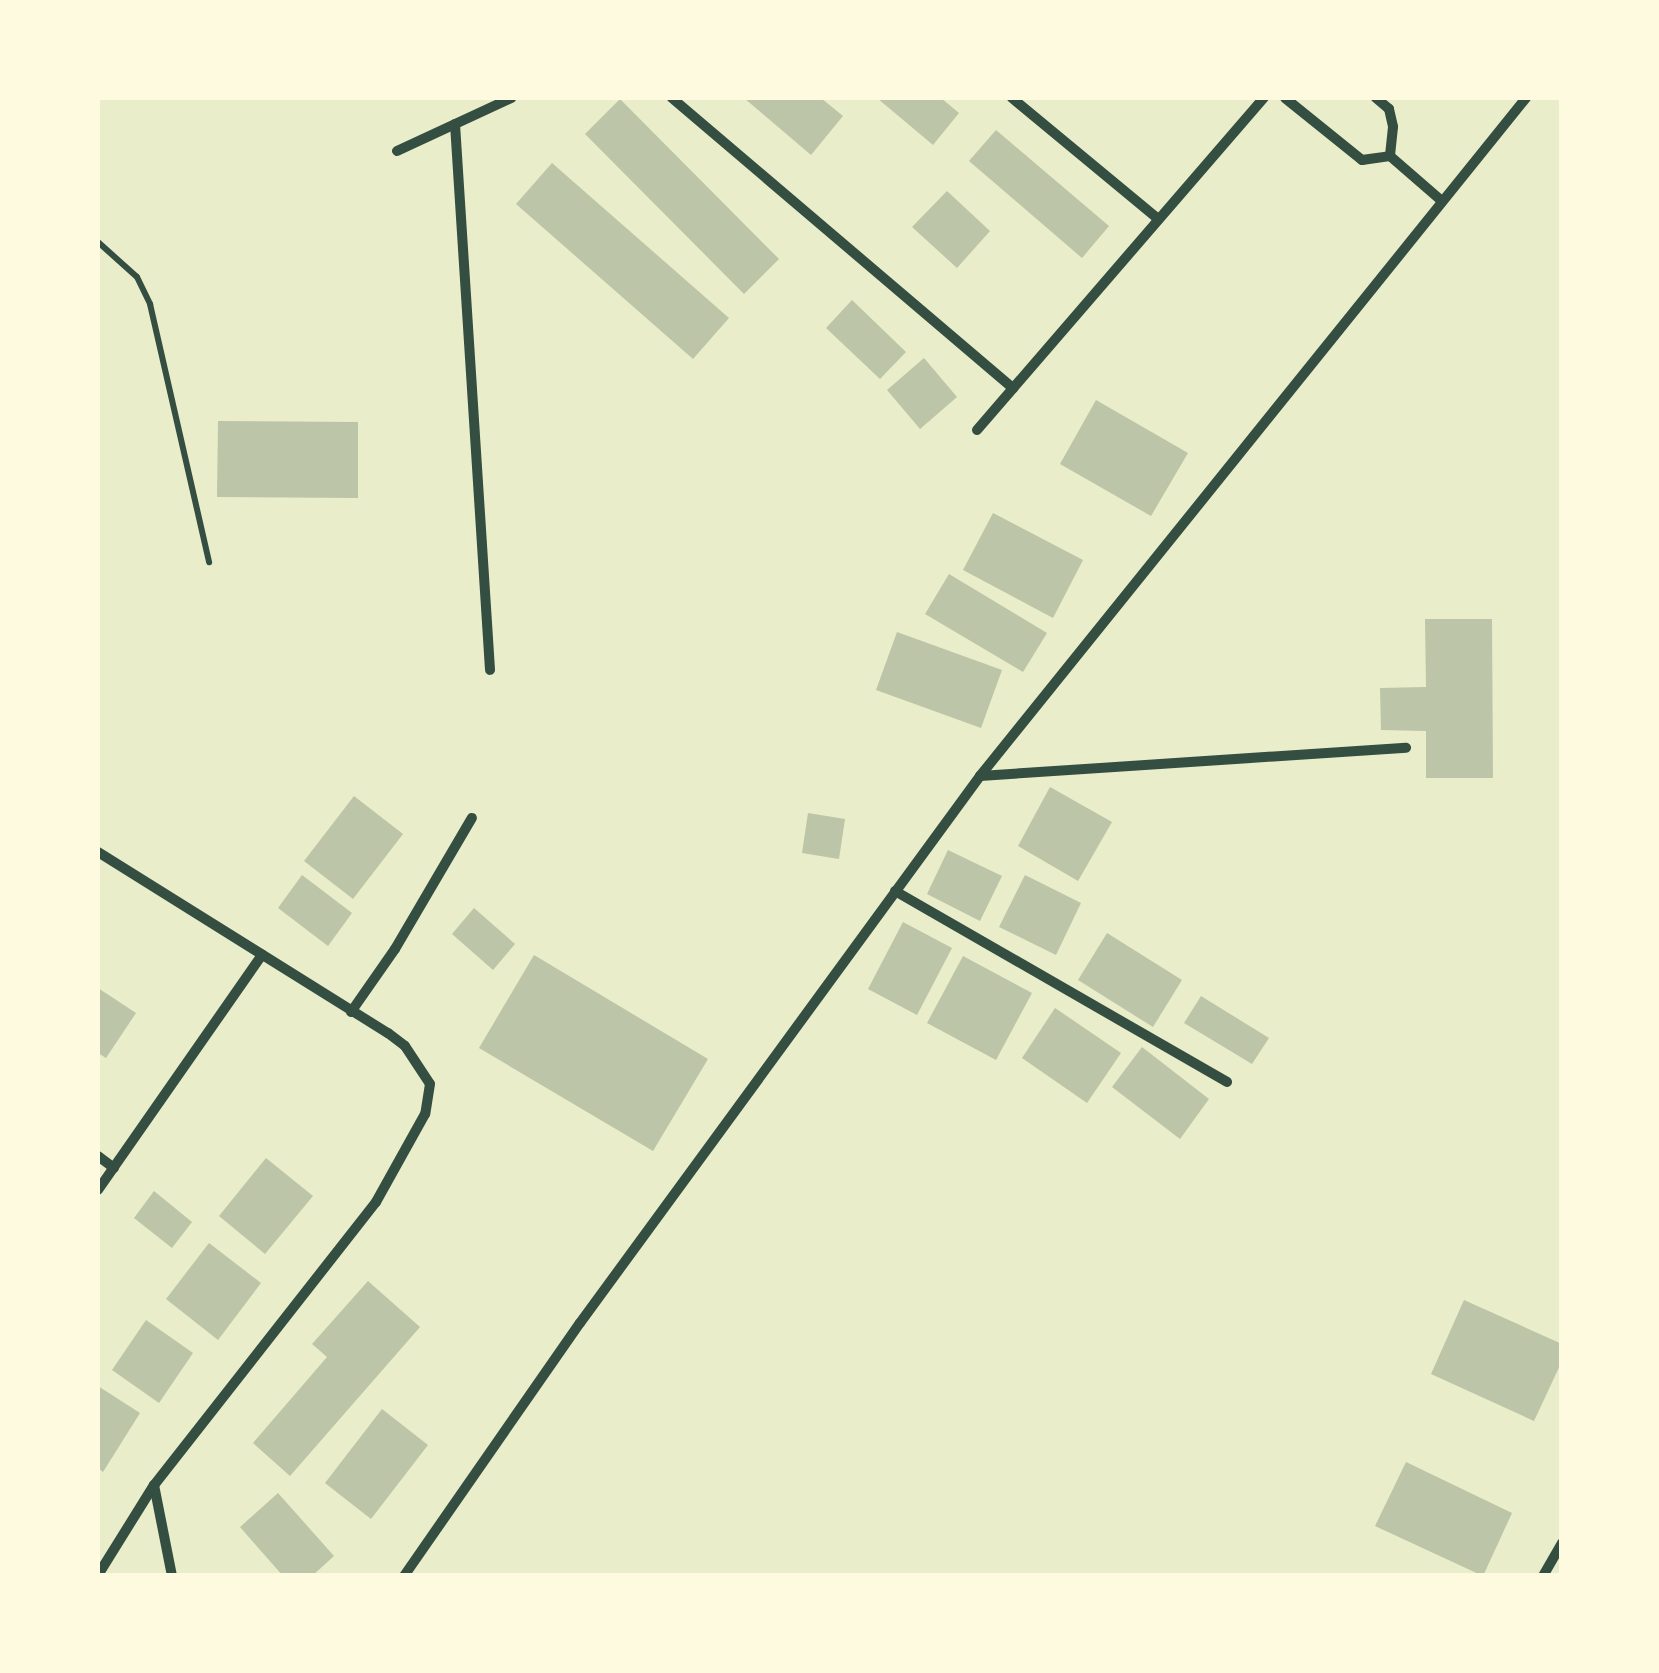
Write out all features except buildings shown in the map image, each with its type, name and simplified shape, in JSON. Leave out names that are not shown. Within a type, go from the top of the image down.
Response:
[{"type":"street","points":[[398,152],[512,98]]},
{"type":"street","points":[[672,98],[1013,388]]},
{"type":"street","points":[[1012,98],[1157,218]]},
{"type":"street","points":[[977,430],[1264,98]]},
{"type":"street","points":[[1285,98],[1362,160],[1390,156],[1442,201]]},
{"type":"street","points":[[1376,98],[1389,109],[1393,127],[1390,156]]},
{"type":"street","points":[[404,1576],[580,1323],[980,776],[1526,98]]},
{"type":"street","points":[[455,124],[490,670]]},
{"type":"street","points":[[980,776],[1406,748]]},
{"type":"street","points":[[351,1012],[395,949],[472,818]]},
{"type":"street","points":[[98,852],[405,1046],[430,1084],[426,1114],[376,1202],[154,1485],[98,1574]]},
{"type":"street","points":[[895,891],[1227,1082]]},
{"type":"street","points":[[98,1190],[262,955]]},
{"type":"street","points":[[98,1156],[114,1168]]},
{"type":"street","points":[[154,1485],[172,1576]]},
{"type":"street","points":[[1542,1576],[1562,1542]]},
{"type":"path","points":[[98,242],[137,277],[150,304],[208,562]]}]
